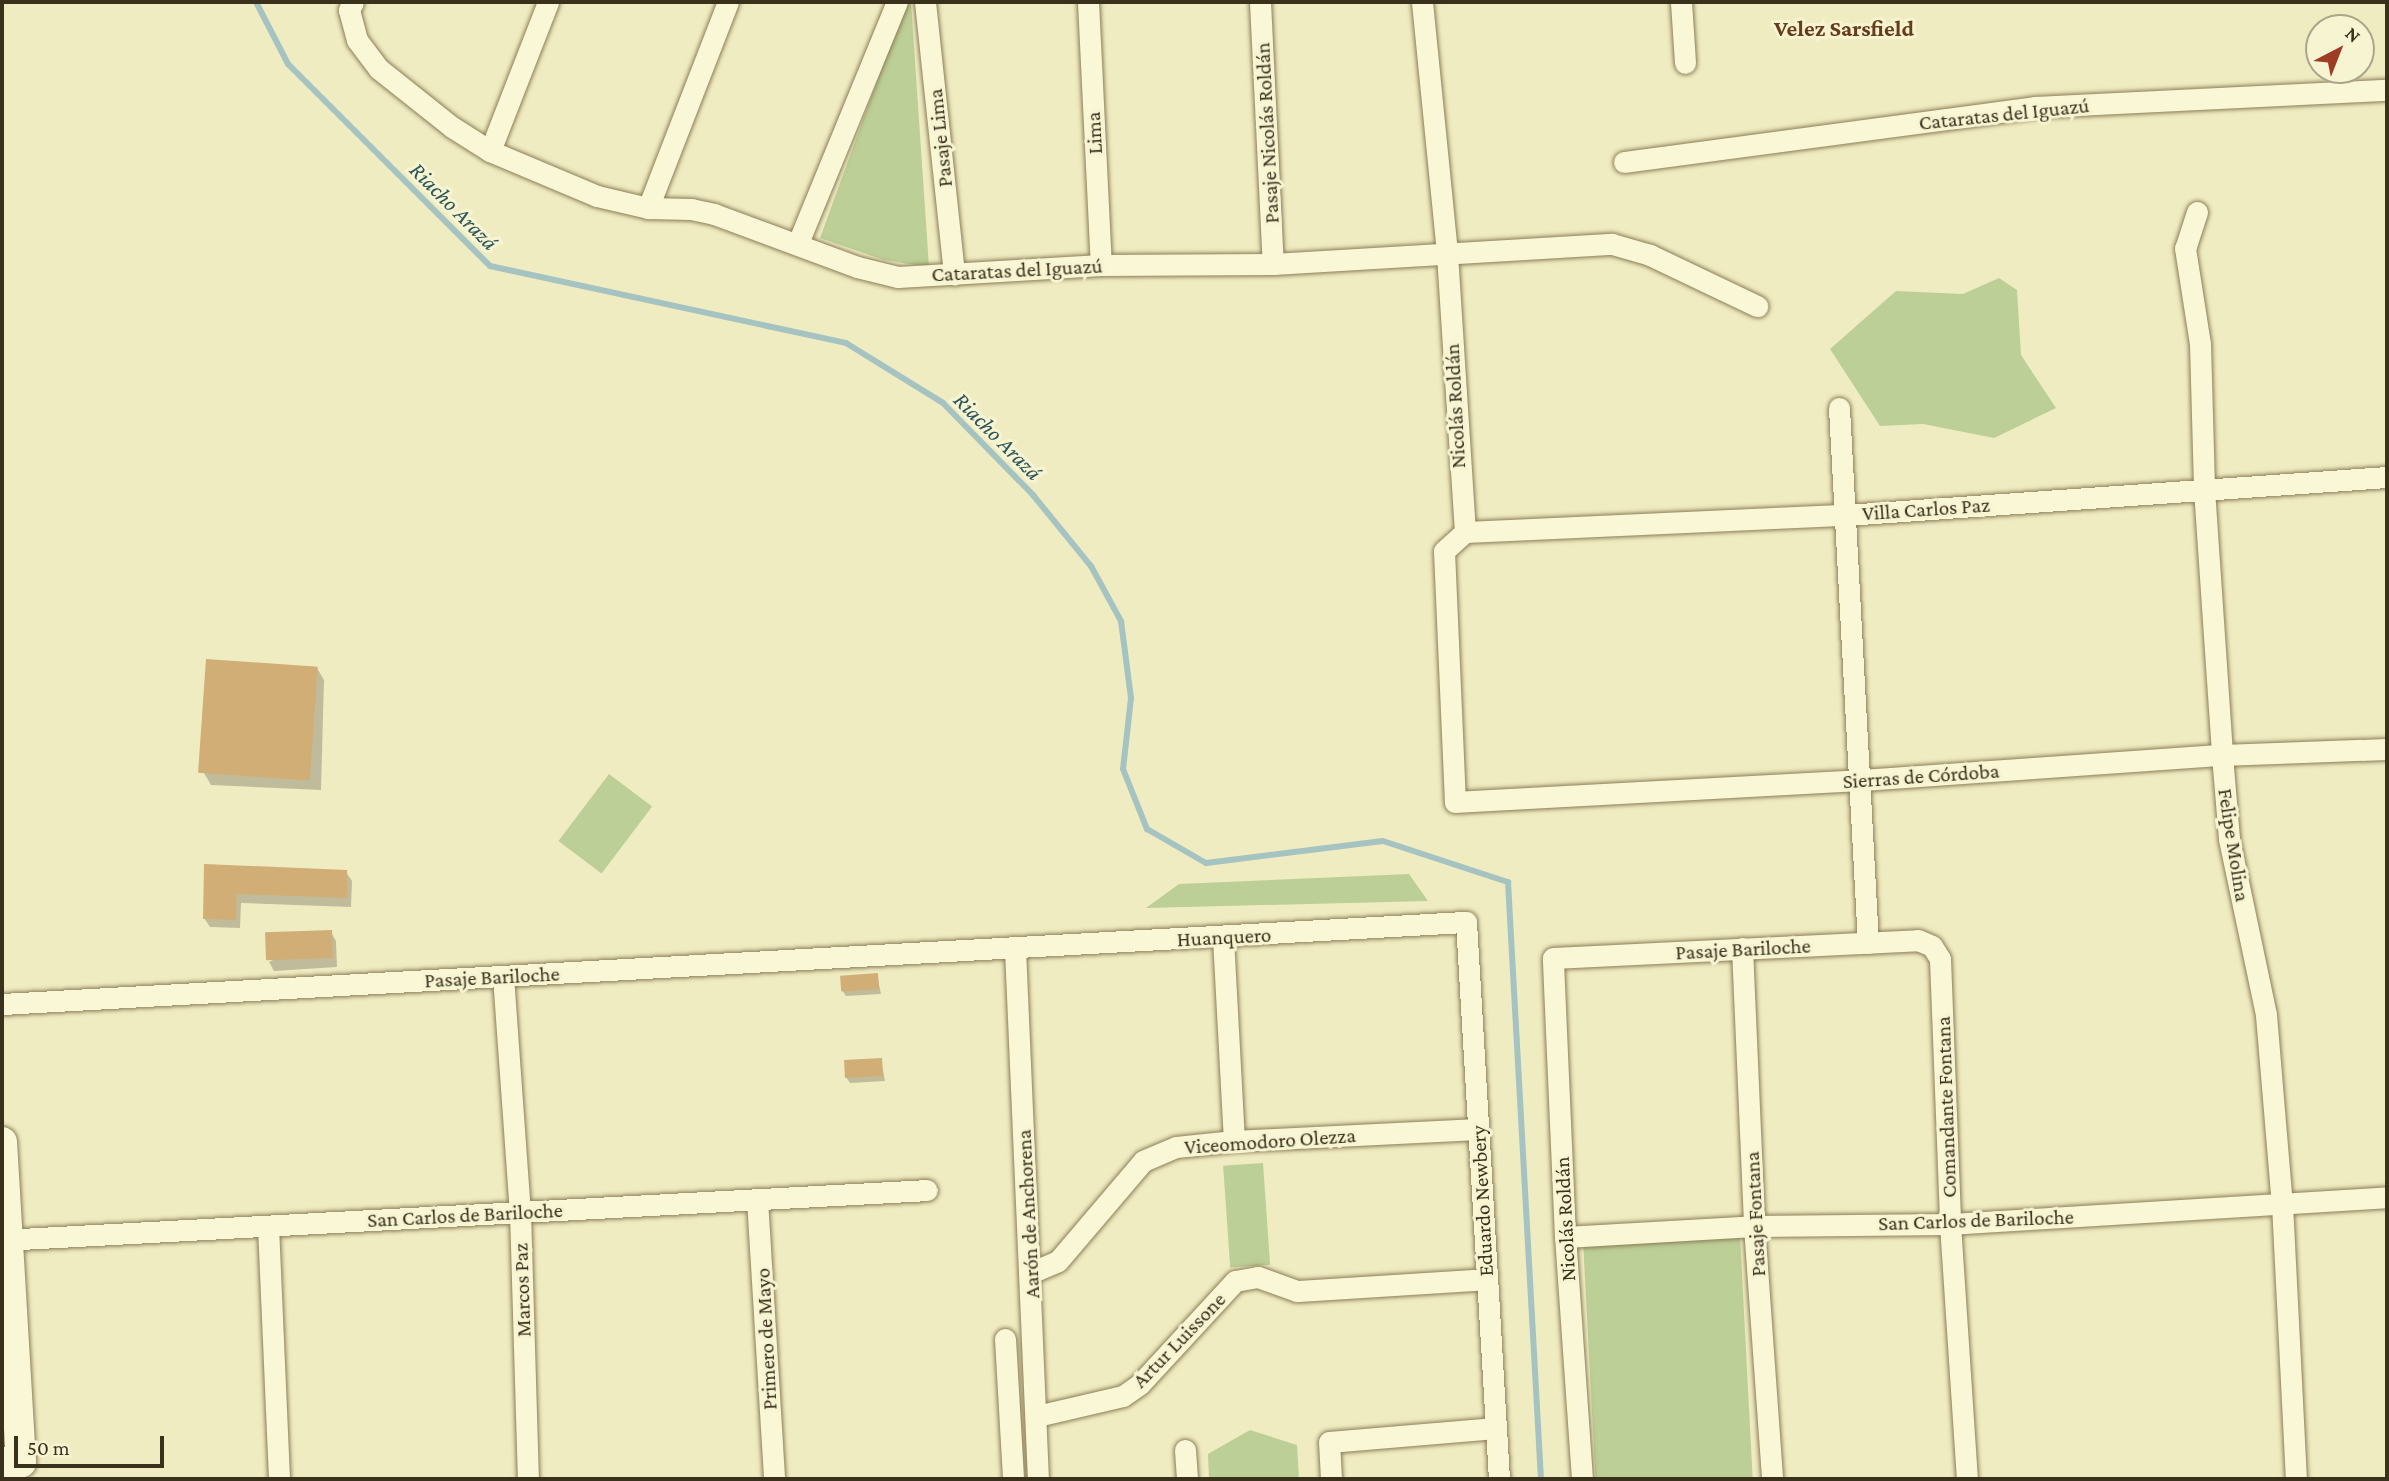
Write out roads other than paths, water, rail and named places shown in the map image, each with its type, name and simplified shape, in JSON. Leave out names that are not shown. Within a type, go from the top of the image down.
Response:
[{"type":"main road","points":[[2,1142],[11,1468]]},
{"type":"street","points":[[490,151],[548,2]]},
{"type":"street","points":[[648,208],[728,2]]},
{"type":"street","points":[[798,243],[897,2]]},
{"type":"street","name":"Pasaje Lima","points":[[925,2],[954,274]]},
{"type":"street","name":"Lima","points":[[1088,2],[1101,265]]},
{"type":"street","name":"Pasaje Nicolás Roldán","points":[[1260,2],[1273,264]]},
{"type":"street","name":"Nicolás Roldán","points":[[1422,2],[1447,254],[1465,532]]},
{"type":"street","points":[[1681,2],[1685,63]]},
{"type":"street","name":"Cataratas del Iguazú","points":[[351,6],[358,40],[379,69],[452,127],[490,151],[597,196],[648,208],[691,209],[714,214],[857,267],[898,277],[1101,265],[1273,264],[1612,244],[1650,255],[1757,306]]},
{"type":"street","name":"Cataratas del Iguazú","points":[[1623,162],[2035,107],[2387,90]]},
{"type":"street","name":"Felipe Molina","points":[[2197,212],[2185,248],[2200,344],[2204,488],[2222,755],[2229,839],[2266,1015],[2282,1204],[2296,1479]]},
{"type":"street","points":[[1839,408],[1862,780],[1868,943]]},
{"type":"street","name":"Villa Carlos Paz","points":[[1465,532],[1846,515],[2387,477]]},
{"type":"street","name":"Sierras de Córdoba","points":[[1465,532],[1444,551],[1455,802],[1862,780],[2222,755],[2387,750]]},
{"type":"street","name":"Huanquero","points":[[982,951],[1466,922]]},
{"type":"street","name":"Eduardo Newbery","points":[[1466,922],[1499,1479]]},
{"type":"street","points":[[1223,938],[1234,1141]]},
{"type":"street","name":"Pasaje Bariloche","points":[[1553,958],[1918,940],[1933,946]]},
{"type":"street","name":"Comandante Fontana","points":[[1933,946],[1940,959],[1950,1224],[1967,1479]]},
{"type":"street","name":"Pasaje Fontana","points":[[1742,948],[1754,1226],[1772,1479]]},
{"type":"street","name":"Aarón de Anchorena","points":[[1015,949],[1038,1479]]},
{"type":"street","name":"Pasaje Bariloche","points":[[2,1004],[982,951]]},
{"type":"street","name":"Nicolás Roldán","points":[[1553,958],[1565,1237],[1582,1479]]},
{"type":"street","name":"Marcos Paz","points":[[503,976],[520,1212],[528,1479]]},
{"type":"street","name":"Viceomodoro Olezza","points":[[1030,1273],[1058,1261],[1143,1161],[1176,1147],[1234,1141],[1478,1129]]},
{"type":"street","name":"San Carlos de Bariloche","points":[[5,1240],[928,1190]]},
{"type":"street","name":"San Carlos de Bariloche","points":[[1565,1237],[1754,1226],[1950,1224],[2387,1198]]},
{"type":"street","name":"Primero de Mayo","points":[[757,1199],[774,1479]]},
{"type":"street","points":[[268,1226],[279,1479]]},
{"type":"street","name":"Artur Luissone","points":[[1037,1416],[1123,1396],[1140,1384],[1235,1281],[1258,1277],[1297,1291],[1487,1279]]},
{"type":"street","points":[[1005,1339],[1013,1479]]},
{"type":"street","points":[[1331,1479],[1329,1442],[1496,1428]]},
{"type":"street","points":[[1185,1450],[1187,1479]]},
{"type":"waterway","name":"Riacho Arazá","points":[[256,2],[288,64],[490,266],[846,343],[943,403],[1033,495],[1091,566],[1121,621],[1131,698],[1123,769],[1147,829],[1206,863],[1383,841],[1508,882],[1541,1479]]},
{"type":"district","name":"Velez Sarsfield","points":[[1844,28]]}]
